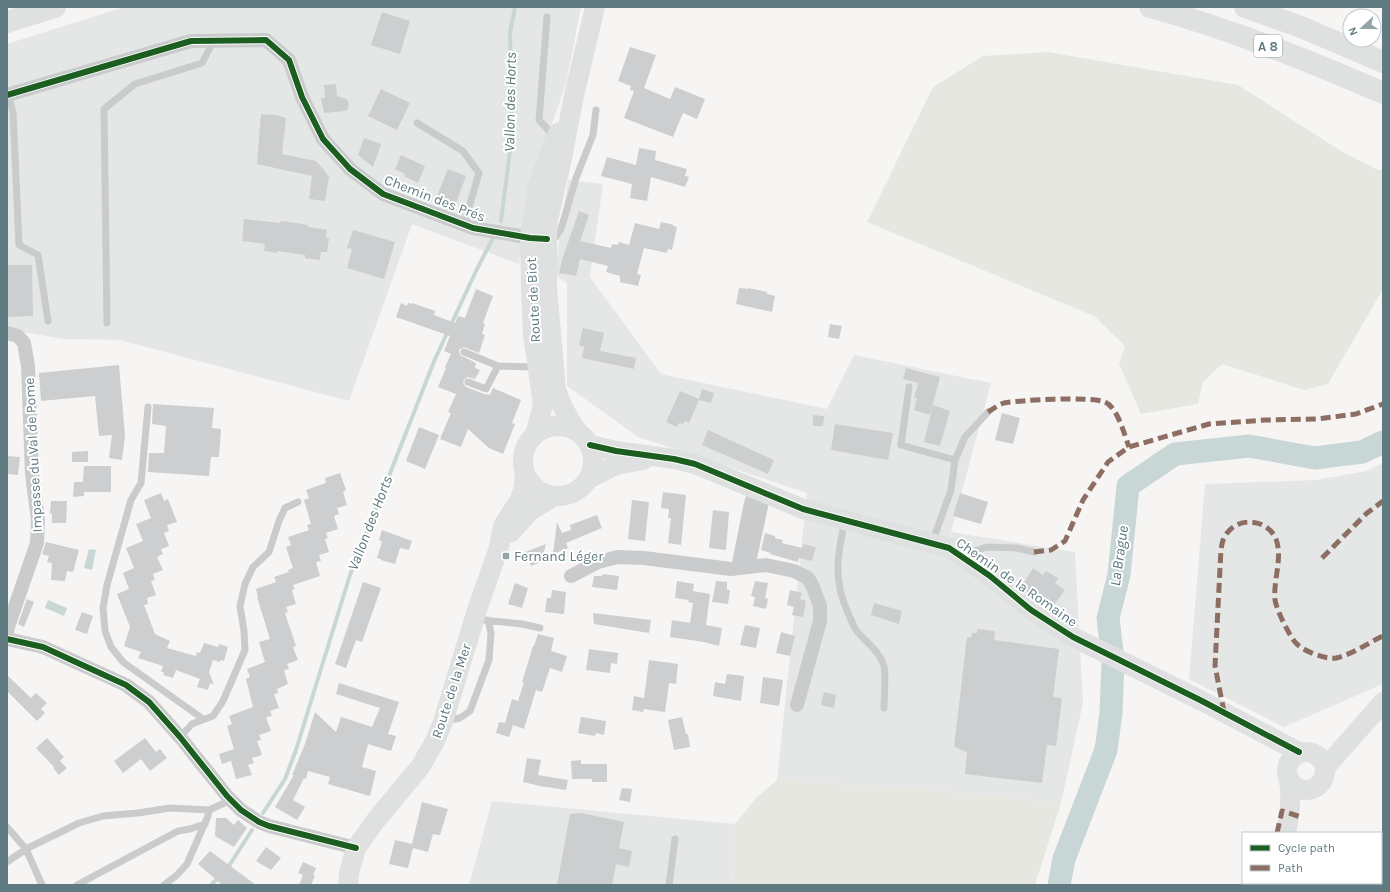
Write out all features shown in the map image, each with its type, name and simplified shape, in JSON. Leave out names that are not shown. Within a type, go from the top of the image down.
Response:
[{"type":"highway","points":[[7,22],[55,7]]},
{"type":"highway","name":"A 8","points":[[1150,7],[1257,42],[1320,66],[1383,94]]},
{"type":"highway","name":"A 8","points":[[1245,7],[1301,27],[1383,62]]},
{"type":"main road","name":"Route de Biot","points":[[583,438],[567,416],[556,390],[547,288],[538,239],[548,220],[573,100],[595,7]]},
{"type":"main road","name":"Route de Biot","points":[[535,435],[542,405],[533,334],[531,289],[538,239],[538,184],[555,137],[573,100]]},
{"type":"main road","points":[[555,426],[566,427],[583,438],[594,456],[590,478],[583,487],[574,493],[564,496],[553,496],[544,494],[529,481],[523,462],[524,452],[528,443],[535,435],[544,429],[555,426]]},
{"type":"main road","name":"Chemin de la Romaine","points":[[583,438],[655,457],[674,459],[695,464],[803,509],[949,548],[990,576],[1031,610],[1073,637],[1313,758]]},
{"type":"main road","name":"Chemin de la Romaine","points":[[590,478],[616,465],[655,457]]},
{"type":"main road","points":[[499,547],[503,526],[523,491],[525,472]]},
{"type":"main road","points":[[499,547],[530,511],[553,496]]},
{"type":"main road","name":"Route de la Mer","points":[[348,885],[349,873],[356,848],[376,820],[420,767],[434,743],[481,619],[499,547]]},
{"type":"main road","points":[[1286,832],[1290,814],[1291,795],[1288,776],[1290,759],[1313,758],[1358,730],[1383,702]]},
{"type":"main road","name":"Chemin de la Romaine","points":[[1256,730],[1267,741],[1288,776]]},
{"type":"main road","points":[[1288,776],[1294,786],[1300,790],[1314,789],[1323,780],[1325,774],[1313,758]]},
{"type":"main road","points":[[1294,832],[1301,817],[1308,790]]},
{"type":"street","name":"Chemin des Prés","points":[[214,40],[266,40],[289,60],[302,97],[323,139],[350,169],[383,194],[473,228],[538,239]]},
{"type":"street","points":[[8,94],[191,41],[214,40]]},
{"type":"street","name":"Impasse du Val de Pome","points":[[7,333],[18,336],[24,343],[28,366],[32,474],[38,520],[37,543],[7,632]]},
{"type":"street","points":[[743,567],[762,502],[760,491]]},
{"type":"street","points":[[572,576],[598,562],[618,557],[644,558],[731,569],[766,565],[794,571],[808,578],[820,606],[820,621],[797,705]]},
{"type":"street","points":[[7,639],[43,647],[126,685],[149,702],[180,737],[231,800],[241,810],[259,822],[269,826],[356,848]]},
{"type":"lane","points":[[547,17],[539,120],[555,137],[551,186],[552,200]]},
{"type":"lane","points":[[107,323],[104,109],[135,84],[202,63],[214,40]]},
{"type":"lane","points":[[8,94],[13,112],[19,245],[38,255],[48,321]]},
{"type":"lane","points":[[538,239],[556,238],[561,229],[576,178],[593,135],[596,110]]},
{"type":"lane","points":[[417,123],[463,151],[478,173],[464,225]]},
{"type":"lane","points":[[464,352],[498,366],[531,367],[556,390]]},
{"type":"lane","points":[[468,382],[486,389],[498,366]]},
{"type":"lane","points":[[909,387],[901,445],[955,460]]},
{"type":"lane","points":[[148,407],[141,483],[131,500],[107,585],[103,608],[105,631],[111,647],[123,662],[203,719]]},
{"type":"lane","points":[[932,543],[951,490],[955,460],[966,437],[988,412]]},
{"type":"lane","points":[[180,737],[192,724],[213,716],[223,701],[245,650],[240,606],[245,584],[253,566],[270,552],[279,521],[285,508],[298,502]]},
{"type":"lane","points":[[845,521],[839,548],[837,567],[838,587],[855,628],[866,642],[877,651],[884,666],[884,708]]},
{"type":"lane","points":[[961,556],[987,547],[1017,548],[1034,552]]},
{"type":"lane","points":[[481,619],[522,624],[540,628]]},
{"type":"lane","points":[[443,722],[460,718],[470,711],[489,660],[491,633],[481,619]]},
{"type":"lane","points":[[7,862],[26,849],[79,823],[104,816],[170,808],[209,810],[231,800]]},
{"type":"lane","points":[[164,885],[177,875],[187,864],[205,824],[209,810]]},
{"type":"lane","points":[[77,885],[178,830],[190,829],[205,824]]},
{"type":"lane","points":[[7,827],[26,849],[42,885]]},
{"type":"lane","points":[[669,885],[676,839]]},
{"type":"shaded area","points":[[124,7],[581,7],[566,84],[533,177],[519,264],[412,224],[349,401],[120,340],[63,339],[7,330],[7,44]]},
{"type":"shaded area","points":[[1048,52],[1238,85],[1341,151],[1378,170],[1383,170],[1383,289],[1328,384],[1304,390],[1222,364],[1203,382],[1198,404],[1141,414],[1119,364],[1125,346],[1094,316],[867,222],[933,87],[983,56]]},
{"type":"shaded area","points":[[568,180],[603,184],[590,277],[661,374],[827,409],[854,355],[991,383],[951,532],[1075,552],[1083,703],[1061,803],[935,790],[777,780],[807,493],[638,437],[567,386],[567,283],[554,275]]},
{"type":"shaded area","points":[[1383,463],[1383,684],[1284,727],[1189,679],[1205,484],[1316,480],[1366,471]]},
{"type":"shaded area","points":[[89,549],[96,550],[92,570],[84,568]]},
{"type":"shaded area","points":[[48,600],[67,608],[64,616],[45,608]]},
{"type":"shaded area","points":[[777,780],[935,790],[1061,803],[1035,885],[733,885],[732,864],[735,824],[756,798]]},
{"type":"shaded area","points":[[492,801],[735,824],[732,864],[733,885],[469,885]]},
{"type":"building","points":[[382,12],[410,21],[400,54],[371,45]]},
{"type":"building","points":[[630,47],[656,55],[644,88],[670,99],[675,87],[705,99],[697,119],[683,113],[673,137],[624,118],[634,91],[630,90],[631,86],[618,81]]},
{"type":"building","points":[[336,84],[337,96],[346,99],[349,106],[345,111],[324,113],[321,98],[325,98],[324,85]]},
{"type":"building","points":[[381,89],[410,103],[397,130],[368,116]]},
{"type":"building","points":[[261,114],[276,115],[286,118],[282,154],[316,161],[325,171],[329,177],[325,201],[309,199],[312,176],[257,164]]},
{"type":"building","points":[[364,138],[381,144],[373,167],[358,155]]},
{"type":"building","points":[[639,148],[656,151],[655,160],[687,169],[685,176],[689,177],[685,187],[651,177],[647,201],[630,198],[632,184],[601,176],[607,157],[636,165]]},
{"type":"building","points":[[401,155],[425,166],[418,183],[404,176],[405,174],[395,169]]},
{"type":"building","points":[[448,169],[466,176],[456,203],[437,196]]},
{"type":"building","points":[[579,211],[589,215],[580,241],[611,248],[612,244],[618,245],[619,242],[629,245],[635,223],[659,229],[661,222],[677,227],[672,250],[668,249],[667,253],[644,248],[637,274],[641,275],[638,286],[620,282],[620,276],[606,272],[608,266],[580,259],[576,276],[559,273]]},
{"type":"building","points":[[244,219],[280,223],[281,221],[303,224],[308,225],[308,227],[327,230],[326,238],[329,238],[327,252],[321,252],[320,260],[305,258],[305,255],[277,251],[277,253],[264,251],[265,244],[242,241]]},
{"type":"building","points":[[353,230],[395,242],[384,279],[347,268],[352,249],[347,248]]},
{"type":"building","points":[[7,265],[32,265],[33,316],[7,317]]},
{"type":"building","points":[[739,288],[748,288],[767,292],[767,294],[775,296],[772,312],[736,304]]},
{"type":"building","points":[[476,289],[493,296],[483,323],[485,324],[482,334],[485,335],[479,353],[464,347],[459,350],[460,355],[476,363],[475,368],[480,370],[475,379],[467,377],[463,383],[466,387],[484,394],[490,395],[493,388],[521,400],[512,423],[515,424],[503,454],[489,448],[468,429],[461,447],[440,439],[451,413],[448,412],[456,394],[438,387],[451,354],[444,351],[450,336],[396,317],[401,303],[407,306],[408,303],[412,303],[435,311],[434,315],[455,323],[458,316],[465,318]]},
{"type":"building","points":[[830,324],[842,326],[839,339],[828,337]]},
{"type":"building","points":[[583,328],[604,333],[600,351],[636,358],[634,369],[582,358],[584,347],[579,345]]},
{"type":"building","points":[[119,365],[125,436],[122,460],[109,458],[112,435],[99,436],[95,396],[41,401],[39,373]]},
{"type":"building","points":[[906,368],[940,377],[930,415],[914,410],[917,398],[914,398],[918,383],[903,379]]},
{"type":"building","points":[[702,389],[714,393],[711,403],[699,400],[689,423],[685,421],[683,424],[679,423],[677,427],[666,422],[680,391],[699,399]]},
{"type":"building","points":[[153,404],[214,408],[212,428],[221,429],[219,457],[211,457],[209,476],[148,472],[149,453],[164,453],[166,426],[152,424]]},
{"type":"building","points":[[933,405],[950,411],[940,446],[924,442]]},
{"type":"building","points":[[1002,413],[1020,418],[1013,444],[995,440]]},
{"type":"building","points":[[813,415],[824,416],[823,426],[813,426]]},
{"type":"building","points":[[835,424],[893,433],[888,460],[831,450]]},
{"type":"building","points":[[419,427],[439,435],[425,469],[406,461]]},
{"type":"building","points":[[708,430],[774,460],[768,474],[702,445]]},
{"type":"building","points":[[88,451],[88,462],[72,462],[72,452]]},
{"type":"building","points":[[7,456],[20,457],[18,475],[7,474]]},
{"type":"building","points":[[84,466],[111,466],[111,492],[84,492],[84,496],[73,497],[74,482],[83,482]]},
{"type":"building","points":[[340,473],[346,490],[343,492],[347,505],[337,508],[339,514],[334,516],[338,529],[326,533],[328,538],[325,539],[329,552],[319,555],[321,561],[316,562],[320,576],[293,585],[295,589],[292,590],[296,604],[286,607],[288,612],[285,613],[296,646],[293,647],[298,660],[287,664],[289,669],[284,670],[288,684],[277,689],[278,693],[274,694],[279,708],[270,711],[272,716],[266,717],[271,731],[259,735],[261,740],[257,741],[262,755],[252,758],[254,763],[248,765],[252,775],[236,779],[231,761],[222,764],[219,754],[234,749],[227,726],[232,724],[229,716],[253,707],[246,679],[250,677],[247,669],[265,662],[259,642],[270,639],[256,589],[276,582],[274,577],[289,572],[288,570],[293,568],[286,547],[291,545],[288,537],[309,530],[307,525],[311,524],[304,500],[309,498],[306,490],[326,483],[325,478]]},
{"type":"building","points":[[663,492],[686,495],[681,545],[668,543],[671,518],[668,518],[669,509],[661,508]]},
{"type":"building","points":[[161,493],[164,501],[168,499],[177,522],[167,525],[169,531],[164,533],[169,546],[161,549],[163,554],[157,557],[163,570],[153,574],[155,580],[151,581],[156,595],[147,598],[148,604],[144,605],[155,634],[170,641],[167,648],[196,656],[197,652],[200,653],[204,643],[218,647],[219,644],[228,647],[224,661],[221,660],[220,662],[213,660],[209,672],[214,685],[210,683],[208,690],[197,687],[200,679],[176,670],[173,678],[163,675],[164,672],[161,672],[163,666],[138,658],[141,652],[124,646],[130,627],[117,594],[129,589],[123,573],[134,568],[126,548],[143,541],[136,524],[151,518],[144,500]]},
{"type":"building","points":[[960,493],[988,502],[981,524],[953,516]]},
{"type":"building","points":[[632,500],[649,502],[645,541],[628,539]]},
{"type":"building","points":[[51,501],[67,501],[66,523],[52,523],[52,514],[50,513]]},
{"type":"building","points":[[713,510],[729,512],[726,550],[709,548]]},
{"type":"building","points":[[597,515],[602,528],[566,543],[568,548],[553,554],[557,522],[562,533],[571,530],[570,525]]},
{"type":"building","points":[[382,530],[412,541],[409,550],[400,548],[395,564],[377,558],[382,542],[379,540]]},
{"type":"building","points":[[765,533],[783,540],[782,543],[802,548],[803,544],[816,547],[812,561],[799,558],[798,562],[761,550]]},
{"type":"building","points":[[46,542],[79,550],[73,572],[67,571],[65,581],[51,580],[52,563],[47,562],[49,556],[42,554]]},
{"type":"building","points":[[546,544],[541,562],[531,566],[525,552]]},
{"type":"building","points":[[1033,568],[1043,575],[1046,571],[1058,578],[1055,583],[1065,590],[1051,609],[1038,601],[1021,587]]},
{"type":"building","points":[[603,574],[619,576],[617,590],[592,587],[594,576],[602,576]]},
{"type":"building","points":[[677,581],[694,584],[693,591],[710,594],[706,625],[722,628],[719,646],[704,642],[670,637],[672,620],[690,623],[693,603],[688,602],[689,600],[675,598]]},
{"type":"building","points":[[716,581],[727,582],[727,590],[730,590],[728,604],[712,602]]},
{"type":"building","points":[[755,581],[768,583],[765,598],[768,599],[766,609],[753,606],[755,597],[751,596]]},
{"type":"building","points":[[363,582],[381,588],[362,642],[356,640],[346,668],[335,664]]},
{"type":"building","points":[[515,583],[528,588],[522,608],[508,604]]},
{"type":"building","points":[[552,590],[566,592],[564,614],[545,612],[547,598],[551,598]]},
{"type":"building","points":[[790,590],[802,593],[800,599],[806,601],[803,617],[792,615],[794,607],[787,605]]},
{"type":"building","points":[[27,599],[34,602],[24,627],[18,624]]},
{"type":"building","points":[[874,603],[902,611],[899,624],[871,615]]},
{"type":"building","points":[[82,612],[93,616],[87,634],[75,630]]},
{"type":"building","points":[[593,613],[651,620],[649,633],[594,624]]},
{"type":"building","points":[[745,625],[760,628],[756,648],[740,645]]},
{"type":"building","points":[[977,629],[995,631],[994,640],[1059,649],[1053,697],[1062,698],[1056,746],[1047,745],[1042,783],[965,774],[967,752],[954,747],[967,637],[971,638],[972,633],[977,633]]},
{"type":"building","points":[[781,632],[795,636],[790,656],[776,653]]},
{"type":"building","points":[[538,634],[554,638],[551,651],[567,656],[562,672],[550,668],[542,692],[536,690],[524,729],[513,725],[509,737],[496,733],[499,722],[505,723],[512,699],[518,701],[524,682],[522,682]]},
{"type":"building","points":[[589,649],[618,653],[617,664],[611,663],[610,673],[586,670]]},
{"type":"building","points":[[649,660],[678,664],[676,684],[669,683],[665,712],[644,709],[643,712],[632,710],[634,696],[644,698]]},
{"type":"building","points":[[727,674],[744,676],[741,701],[713,696],[715,682],[725,684]]},
{"type":"building","points":[[7,675],[31,698],[36,693],[47,703],[41,709],[45,713],[37,721],[7,691]]},
{"type":"building","points":[[763,677],[783,680],[779,706],[760,703]]},
{"type":"building","points":[[339,683],[399,702],[388,734],[396,736],[391,751],[368,744],[362,767],[376,771],[370,796],[328,784],[330,777],[308,771],[306,779],[304,778],[293,800],[305,807],[297,820],[275,807],[294,775],[292,775],[305,744],[315,712],[336,732],[341,717],[372,727],[380,708],[336,694]]},
{"type":"building","points":[[824,692],[836,695],[834,708],[821,705]]},
{"type":"building","points":[[581,717],[606,721],[604,735],[596,733],[595,736],[578,733]]},
{"type":"building","points":[[682,717],[686,734],[688,734],[690,747],[674,750],[668,720]]},
{"type":"building","points":[[47,738],[64,757],[60,761],[67,768],[59,775],[53,768],[54,767],[36,748]]},
{"type":"building","points":[[145,738],[156,752],[160,749],[167,758],[150,771],[141,759],[123,773],[114,761]]},
{"type":"building","points":[[527,758],[541,760],[538,775],[568,780],[566,790],[523,782]]},
{"type":"building","points":[[581,760],[581,764],[607,764],[607,782],[592,782],[592,779],[572,779],[571,761]]},
{"type":"building","points":[[622,788],[632,789],[630,802],[619,800]]},
{"type":"building","points":[[422,802],[448,809],[440,835],[433,834],[428,852],[413,848],[408,868],[389,864],[395,840],[412,844]]},
{"type":"building","points":[[581,813],[624,822],[619,848],[632,851],[629,867],[616,864],[612,885],[557,885],[570,814]]},
{"type":"building","points":[[216,818],[226,818],[234,825],[238,820],[247,828],[234,847],[215,836]]},
{"type":"building","points":[[266,847],[281,858],[271,870],[256,861]]},
{"type":"building","points":[[210,851],[256,885],[222,885],[198,864]]},
{"type":"building","points":[[303,862],[316,868],[313,875],[315,876],[311,885],[299,885],[303,875],[298,873]]},
{"type":"waterway","name":"Vallon des Horts","points":[[501,221],[512,136],[510,33],[515,7]]},
{"type":"waterway","name":"Vallon des Horts","points":[[263,813],[285,779],[296,750],[350,575],[435,359],[493,238]]},
{"type":"waterway","name":"La Brague","points":[[1059,885],[1064,859],[1106,750],[1111,713],[1113,661],[1108,618],[1119,575],[1128,486],[1175,454],[1249,446],[1315,458],[1362,452],[1383,442]]},
{"type":"waterway","name":"Vallon des Horts","points":[[227,869],[252,830]]},
{"type":"waterway","name":"Vallon des Horts","points":[[211,885],[219,877]]},
{"type":"marked path","points":[[988,412],[1004,403],[1055,399],[1098,400],[1110,405],[1114,410],[1123,429],[1129,447]]},
{"type":"marked path","points":[[1034,552],[1051,550],[1065,541],[1083,500],[1108,462],[1129,447],[1209,424],[1266,420],[1317,419],[1356,414],[1383,404]]},
{"type":"marked path","points":[[1322,558],[1367,513],[1383,501]]},
{"type":"marked path","points":[[1224,712],[1215,666],[1221,549],[1226,534],[1233,527],[1247,522],[1254,522],[1267,528],[1276,539],[1279,554],[1275,585],[1275,600],[1286,628],[1295,642],[1302,648],[1320,656],[1336,658],[1354,651],[1383,636]]},
{"type":"marked path","points":[[1277,832],[1282,811],[1301,817]]},
{"type":"cycle path","points":[[7,95],[191,41],[266,40],[289,60],[302,97],[323,139],[350,169],[383,194],[473,228],[530,238],[547,239]]},
{"type":"cycle path","points":[[590,445],[616,451],[674,459],[695,464],[803,509],[949,548],[990,576],[1031,610],[1073,637],[1202,701],[1299,752]]},
{"type":"cycle path","points":[[7,639],[43,647],[126,685],[149,702],[180,737],[227,796],[241,810],[259,822],[269,826],[356,848]]},
{"type":"place","name":"Fernand Léger","points":[[506,556]]}]
